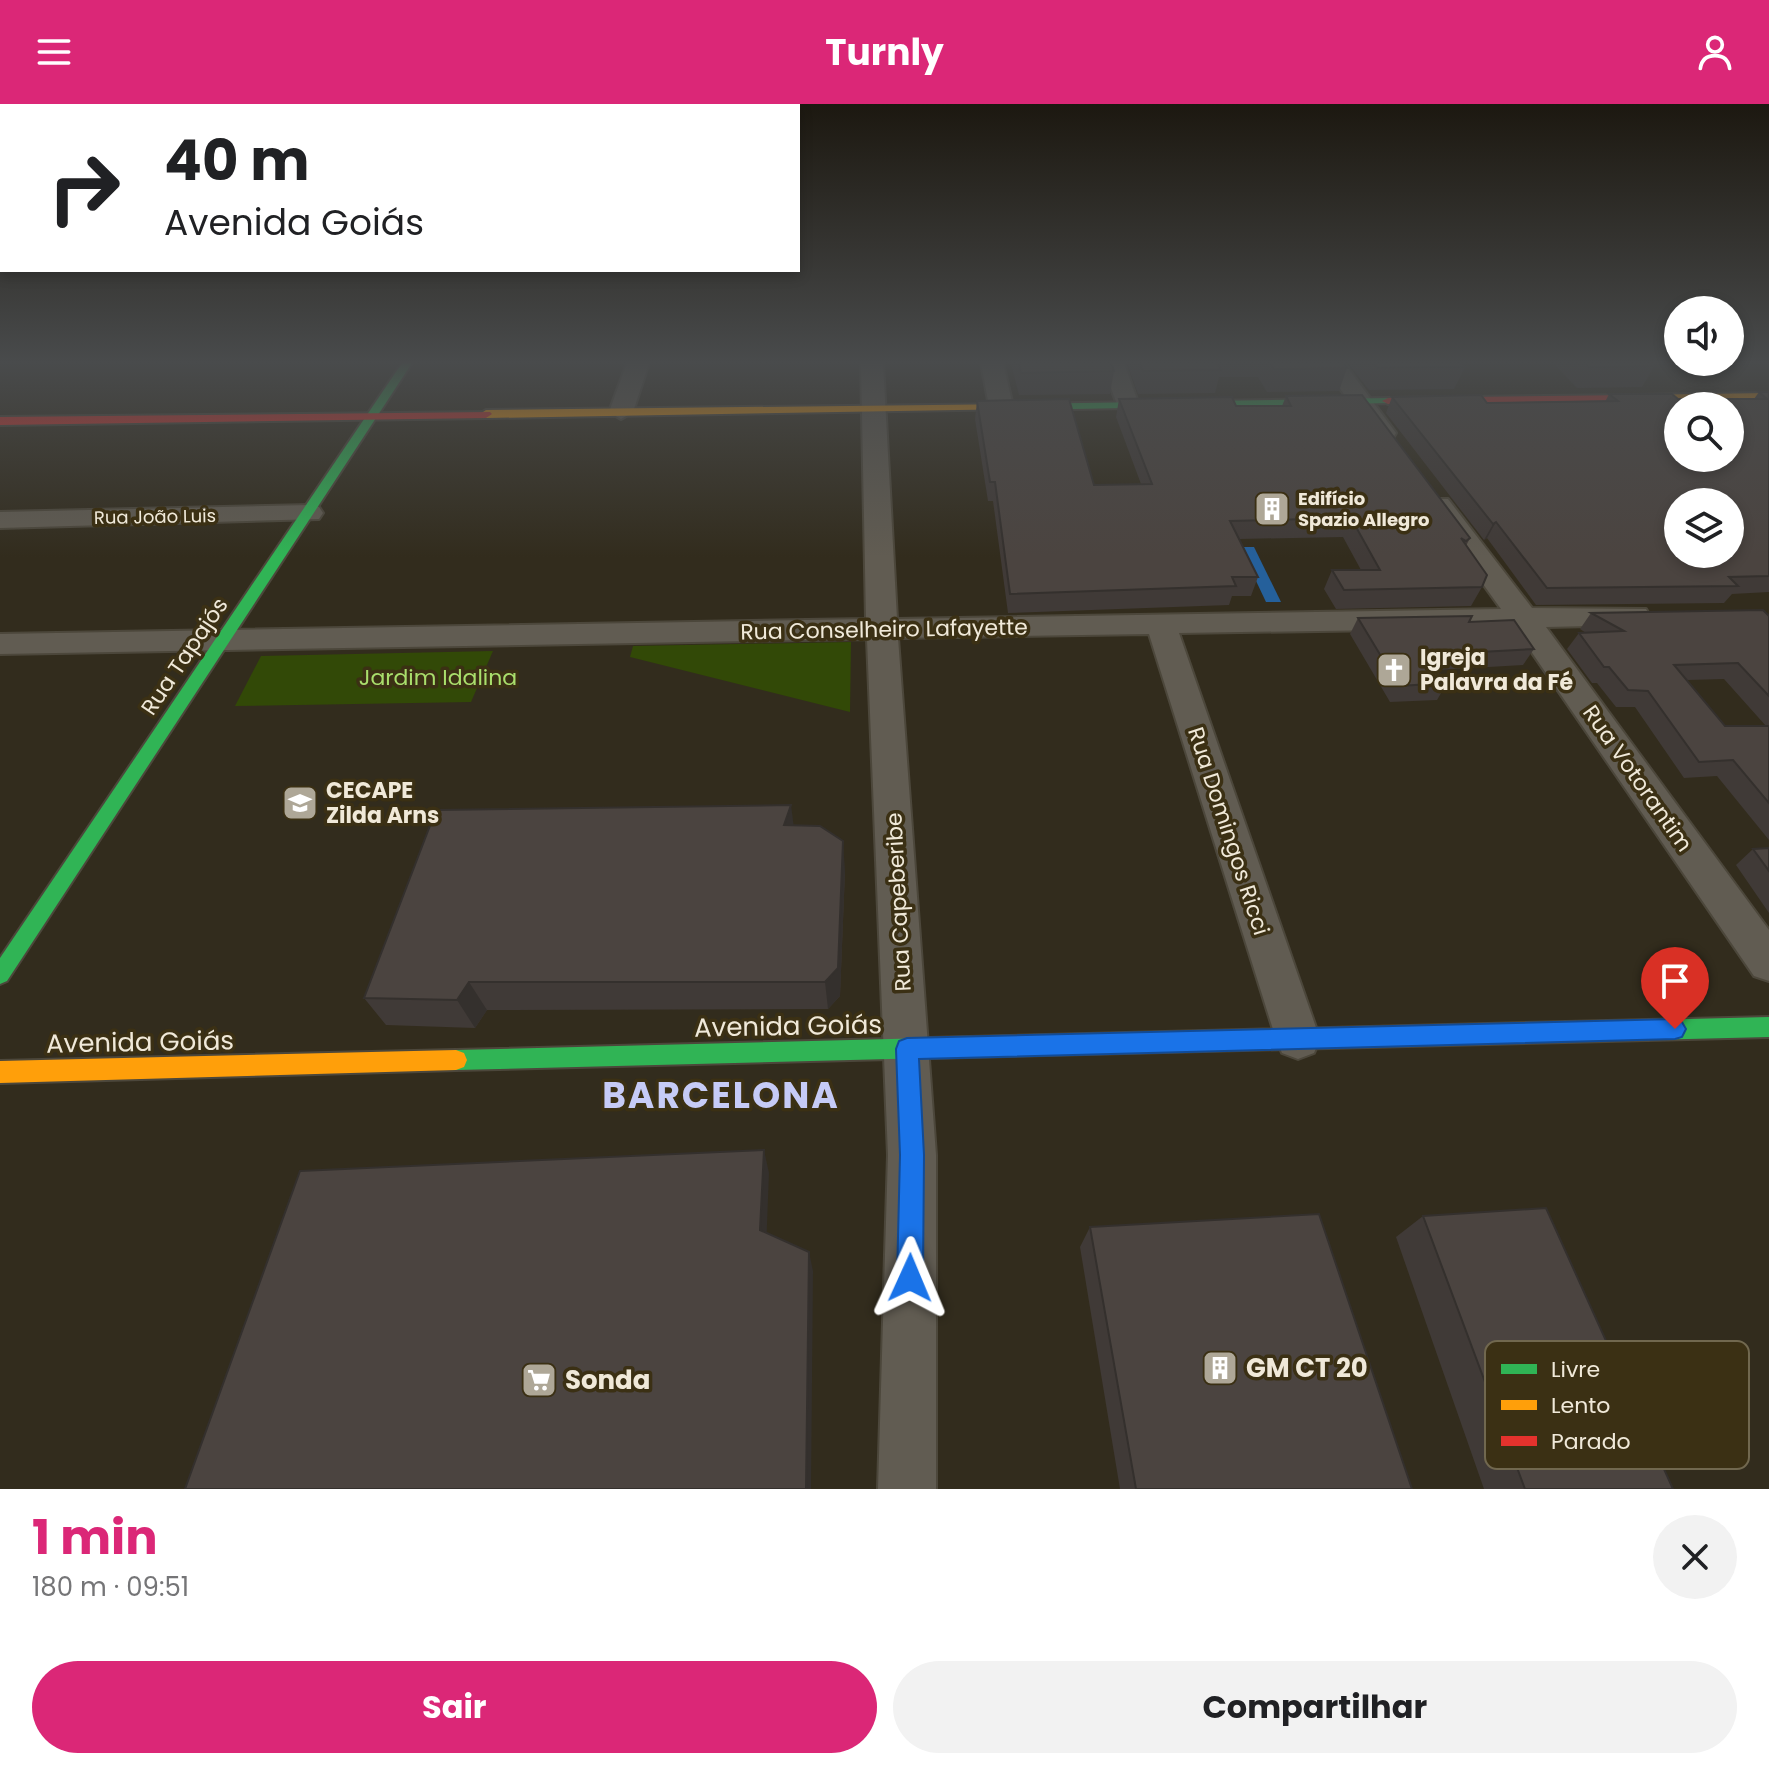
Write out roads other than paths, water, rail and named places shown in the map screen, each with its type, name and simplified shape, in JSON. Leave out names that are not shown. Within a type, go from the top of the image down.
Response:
[{"type":"main road","name":"Rua Tapajós","points":[[0,975],[364,428]]},
{"type":"main road","name":"Avenida Goiás","points":[[0,1072],[1769,1027]]},
{"type":"street","name":"Rua Capeberibe","points":[[875,428],[882,630],[912,1155],[907,1489]]},
{"type":"street","name":"Rua Votorantim","points":[[1381,428],[1523,617],[1769,963]]},
{"type":"street","name":"Rua João Luis","points":[[0,520],[310,513]]},
{"type":"street","name":"Rua Conselheiro Lafayette","points":[[0,644],[1662,615]]},
{"type":"street","name":"Rua Domingos Ricci","points":[[1161,624],[1298,1039]]},
{"type":"water","points":[[1240,547],[1254,547],[1281,602],[1266,602]]},
{"type":"place","name":"Edifício Spazio Allegro","points":[[1272,509]]},
{"type":"place","name":"Igreja Palavra da Fé","points":[[1394,670]]},
{"type":"place","name":"CECAPE Zilda Arns","points":[[300,803]]},
{"type":"place","name":"GM CT 20","points":[[1220,1368]]},
{"type":"place","name":"Sonda","points":[[539,1380]]},
{"type":"district","name":"BARCELONA","points":[[721,1095]]},
{"type":"park label","name":"Jardim Idalina","points":[[438,677]]}]
